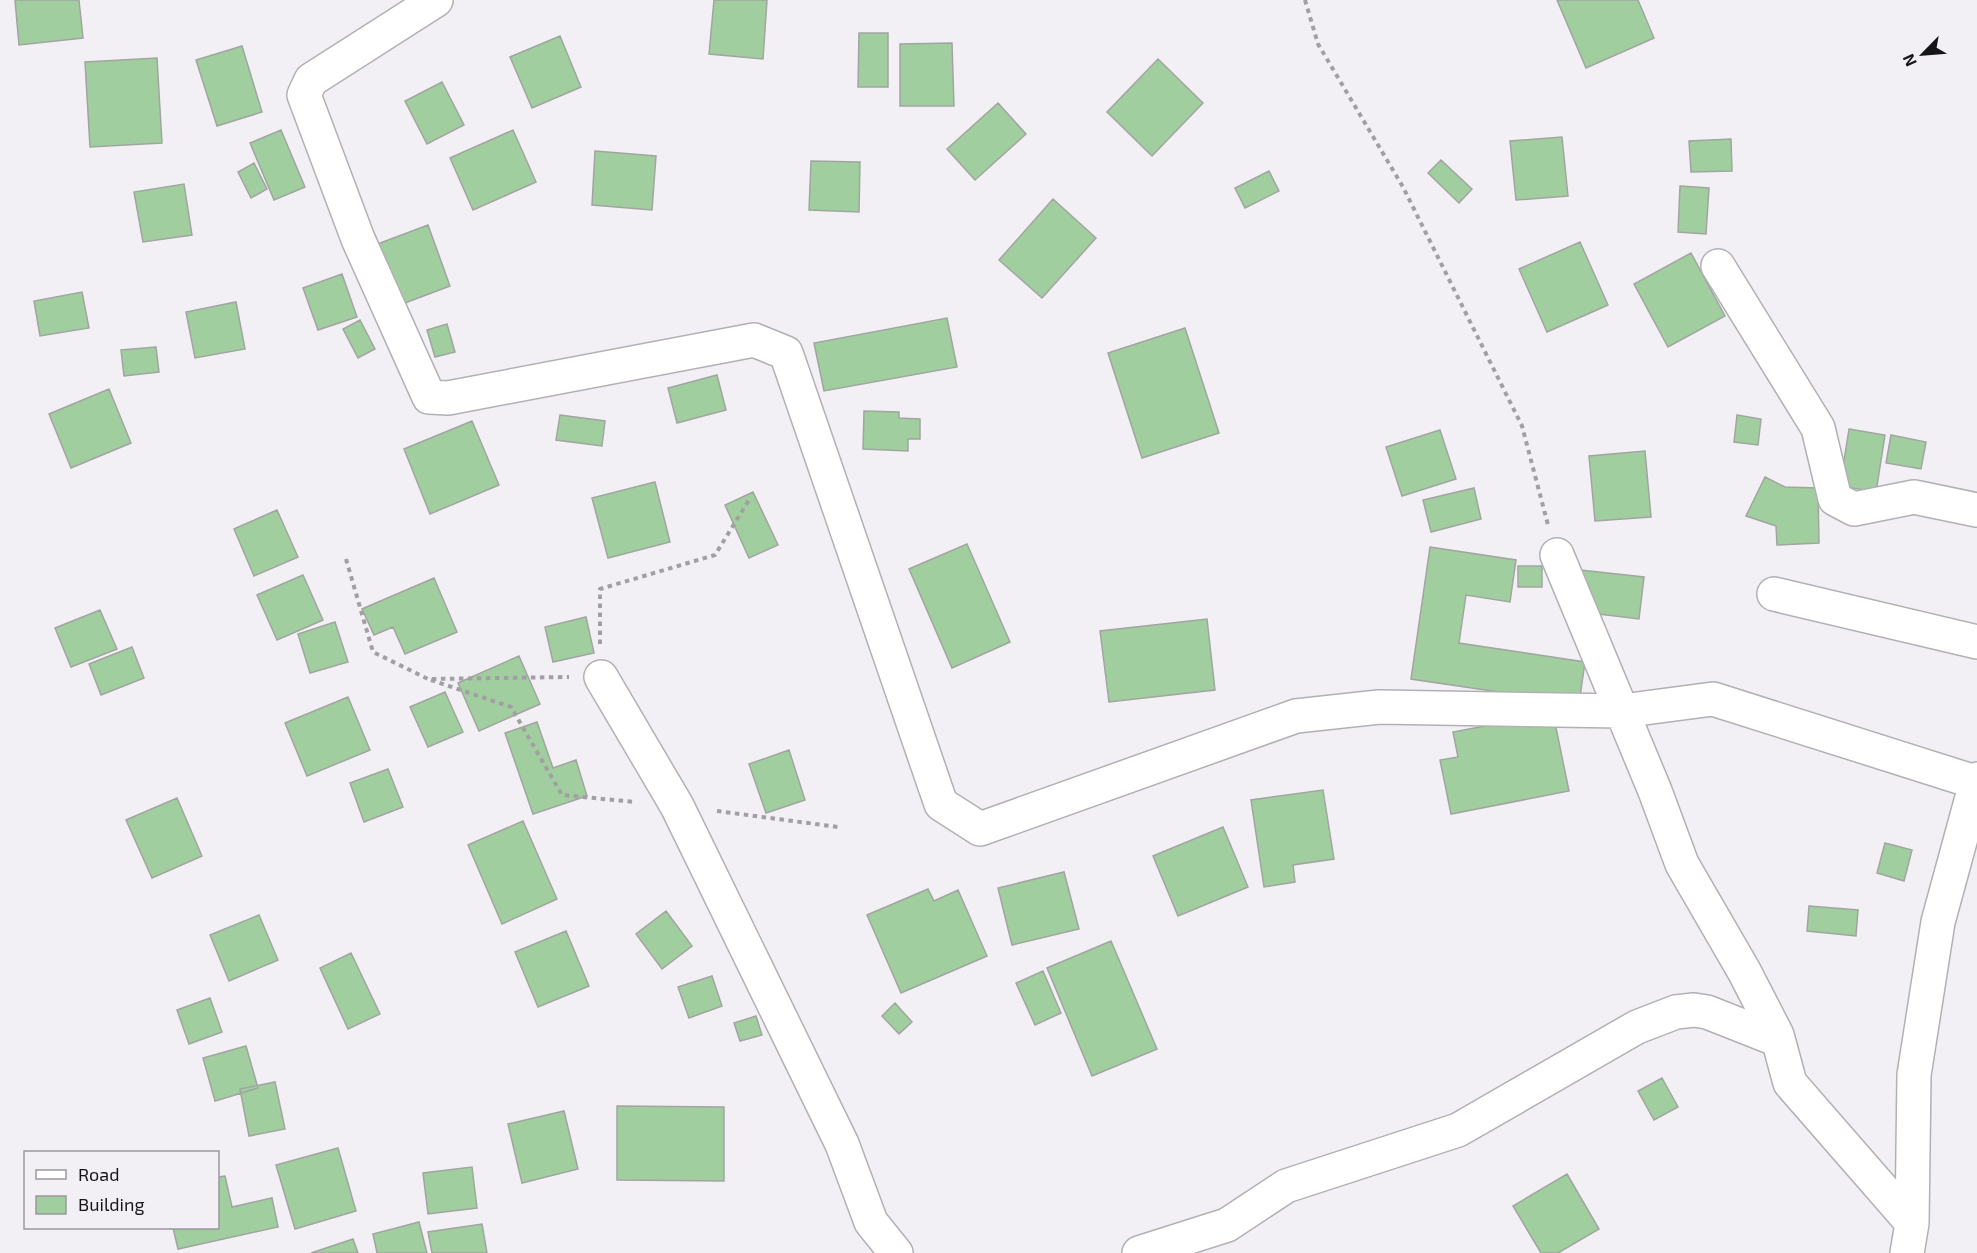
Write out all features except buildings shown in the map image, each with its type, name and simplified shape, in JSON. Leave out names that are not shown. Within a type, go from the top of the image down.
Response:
[{"type":"street","points":[[436,0],[311,81],[304,94],[358,239],[429,397],[448,398],[754,340],[786,353],[941,804],[980,829],[1296,716],[1379,708],[1622,711],[1713,699],[1976,780],[1938,922],[1914,1075],[1910,1238]]},
{"type":"street","points":[[1718,266],[1818,428],[1835,499],[1854,509],[1914,497],[1977,510]]},
{"type":"street","points":[[1557,555],[1683,864],[1744,971],[1778,1040],[1790,1083],[1910,1238]]},
{"type":"street","points":[[1774,594],[1977,642]]},
{"type":"street","points":[[601,677],[677,806],[842,1144],[871,1222],[896,1253]]},
{"type":"street","points":[[1139,1253],[1227,1225],[1286,1186],[1458,1130],[1637,1027],[1676,1012],[1694,1010],[1707,1012],[1778,1040]]},
{"type":"path","points":[[1305,0],[1318,44],[1403,187],[1522,426],[1557,555]]},
{"type":"path","points":[[346,559],[373,652],[428,679],[601,677],[600,589],[715,555],[748,500]]}]
